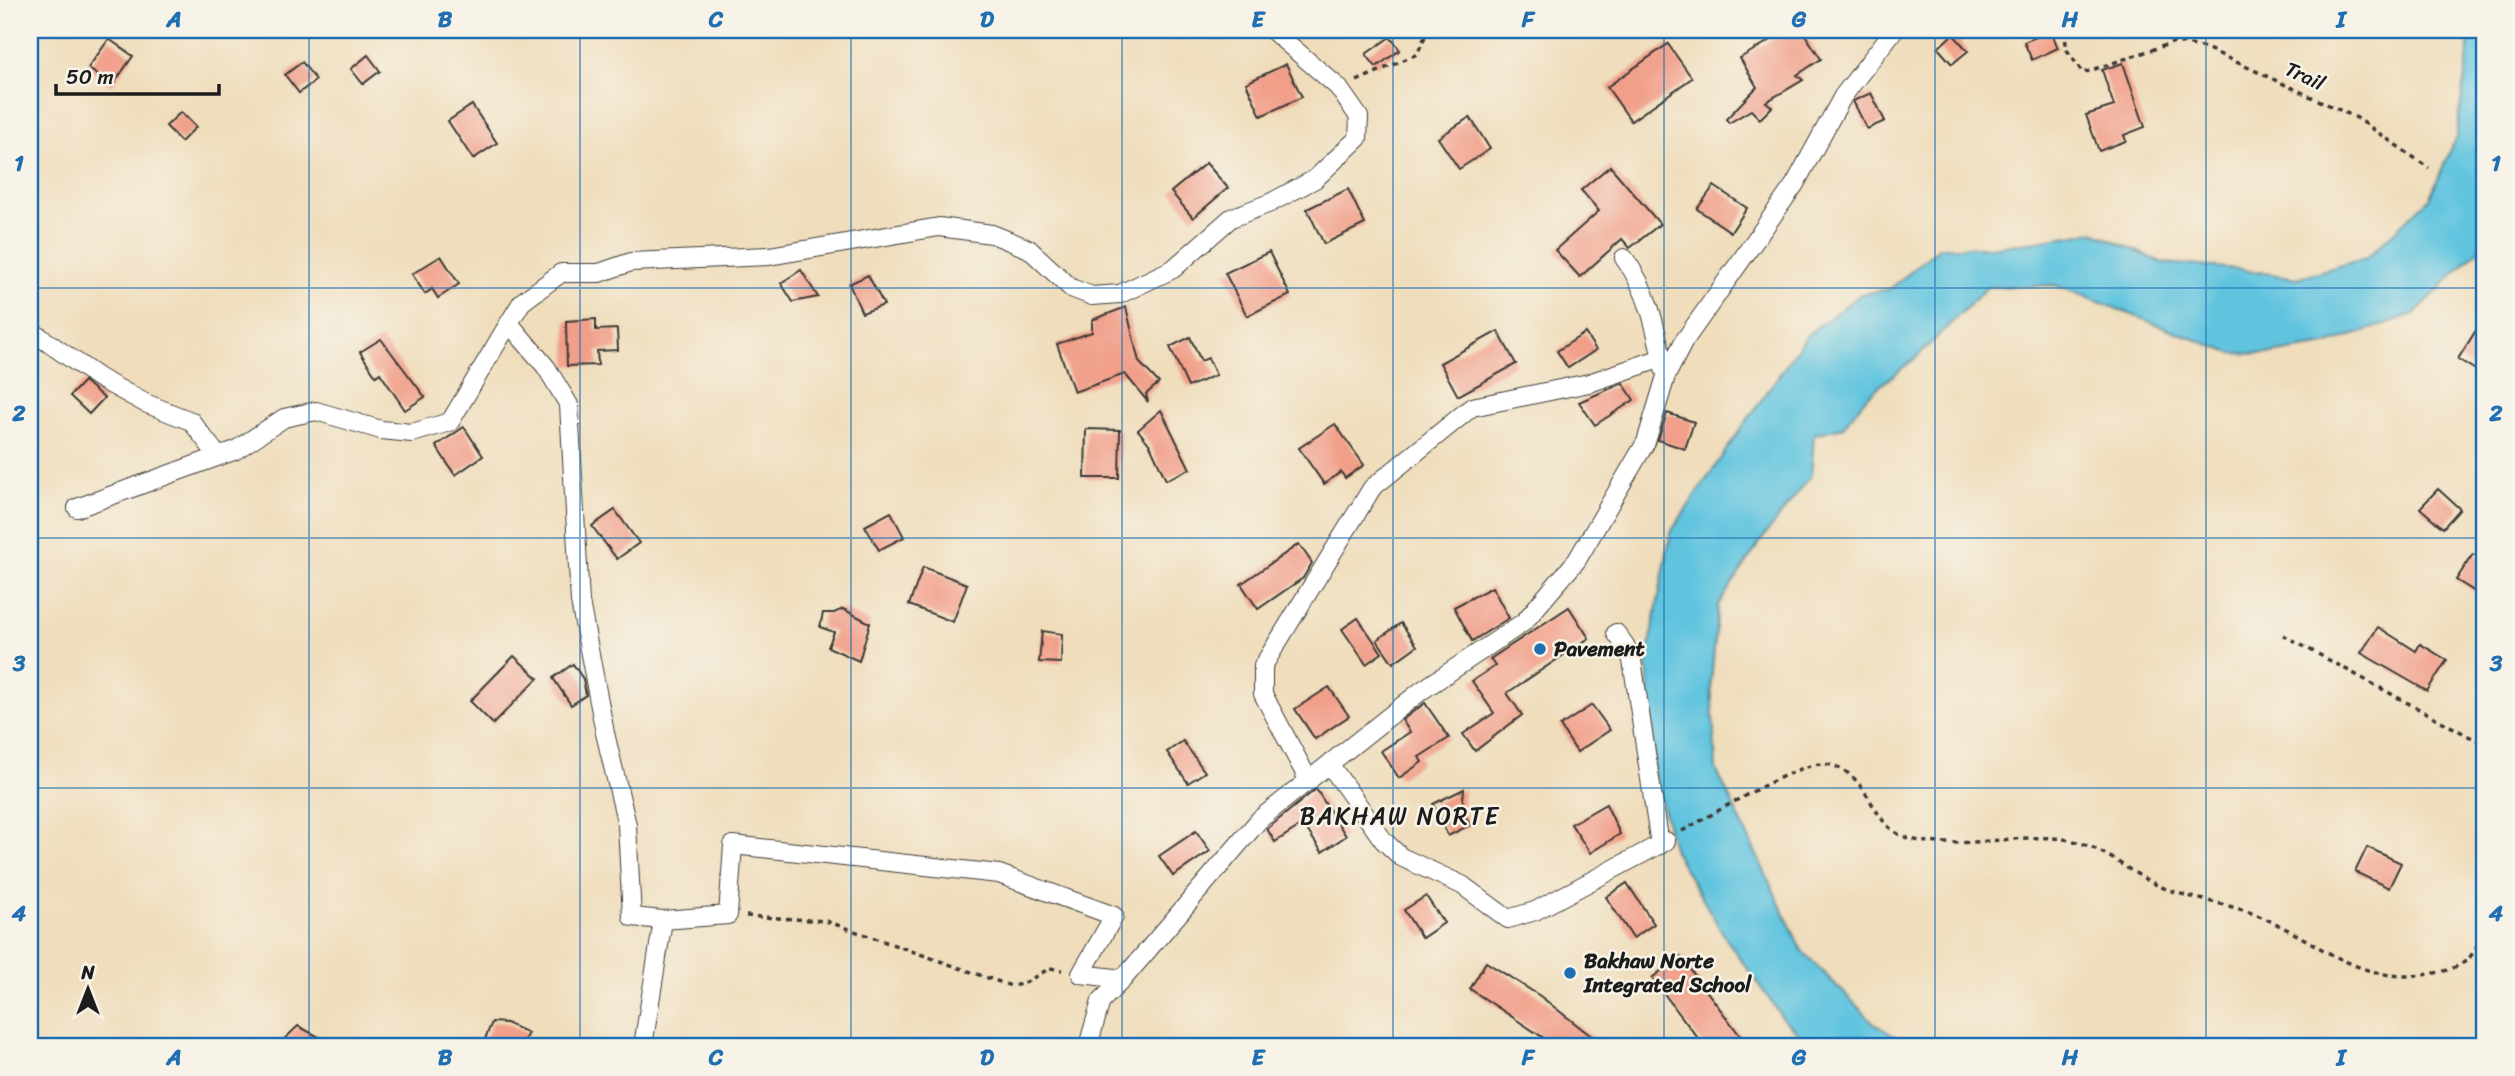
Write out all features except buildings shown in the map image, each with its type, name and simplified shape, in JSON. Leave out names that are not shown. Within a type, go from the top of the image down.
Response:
[{"type":"street","points":[[77,508],[236,450],[284,418],[316,411],[381,430],[412,433],[450,422],[522,302],[561,273],[599,273],[631,262],[769,256],[939,227],[992,234],[1029,249],[1071,288],[1092,296],[1120,295],[1173,269],[1231,218],[1270,203],[1315,179],[1357,138],[1359,117],[1338,87],[1272,30]]},
{"type":"street","points":[[1088,1046],[1101,1001],[1260,819],[1421,691],[1524,622],[1577,560],[1640,454],[1666,376],[1703,311],[1734,274],[1795,184],[1843,96],[1894,30]]},
{"type":"street","points":[[1624,258],[1638,276],[1648,298],[1666,376]]},
{"type":"street","points":[[509,324],[546,367],[569,405],[580,602],[605,733],[627,825],[632,917],[663,920],[729,915],[733,845],[999,874],[1114,916],[1081,974],[1123,979]]},
{"type":"street","points":[[30,330],[99,378],[145,403],[191,421],[218,456]]},
{"type":"street","points":[[1309,781],[1263,694],[1263,666],[1372,488],[1472,407],[1510,397],[1589,383],[1662,358]]},
{"type":"street","points":[[1330,765],[1383,840],[1401,857],[1462,885],[1508,919],[1535,911],[1667,840],[1632,660],[1616,633]]},
{"type":"street","points":[[643,1046],[663,920]]},
{"type":"path","points":[[1338,87],[1371,77],[1417,54],[1428,30]]},
{"type":"path","name":"Trail","points":[[2064,30],[2067,50],[2083,73],[2175,43],[2206,47],[2357,118],[2429,168]]},
{"type":"path","points":[[2283,635],[2485,745]]},
{"type":"path","points":[[1667,840],[1793,771],[1814,764],[1827,764],[1845,772],[1865,789],[1893,832],[1916,841],[2050,839],[2073,842],[2104,851],[2157,885],[2258,915],[2350,966],[2384,976],[2417,976],[2448,970],[2466,961],[2485,932]]},
{"type":"path","points":[[729,915],[826,921],[1012,985],[1023,984],[1050,968],[1081,974]]},
{"type":"water","points":[[2467,30],[2485,30],[2485,234],[2478,250],[2414,314],[2326,345],[2271,354],[2231,353],[2055,285],[1987,287],[1918,356],[1867,396],[1843,427],[1814,434],[1811,476],[1766,534],[1718,605],[1711,683],[1716,769],[1802,951],[1876,1025],[1912,1046],[1814,1046],[1784,1020],[1727,940],[1674,851],[1654,773],[1647,660],[1671,532],[1808,334],[1861,294],[1890,289],[1940,247],[1998,247],[2094,232],[2163,263],[2238,269],[2297,278],[2366,258],[2429,199],[2456,138],[2469,49]]},
{"type":"place","name":"Pavement","points":[[1540,649]]},
{"type":"place","name":"Bakhaw Norte Integrated School","points":[[1570,973]]},
{"type":"district","name":"BAKHAW NORTE","points":[[1400,816]]}]
